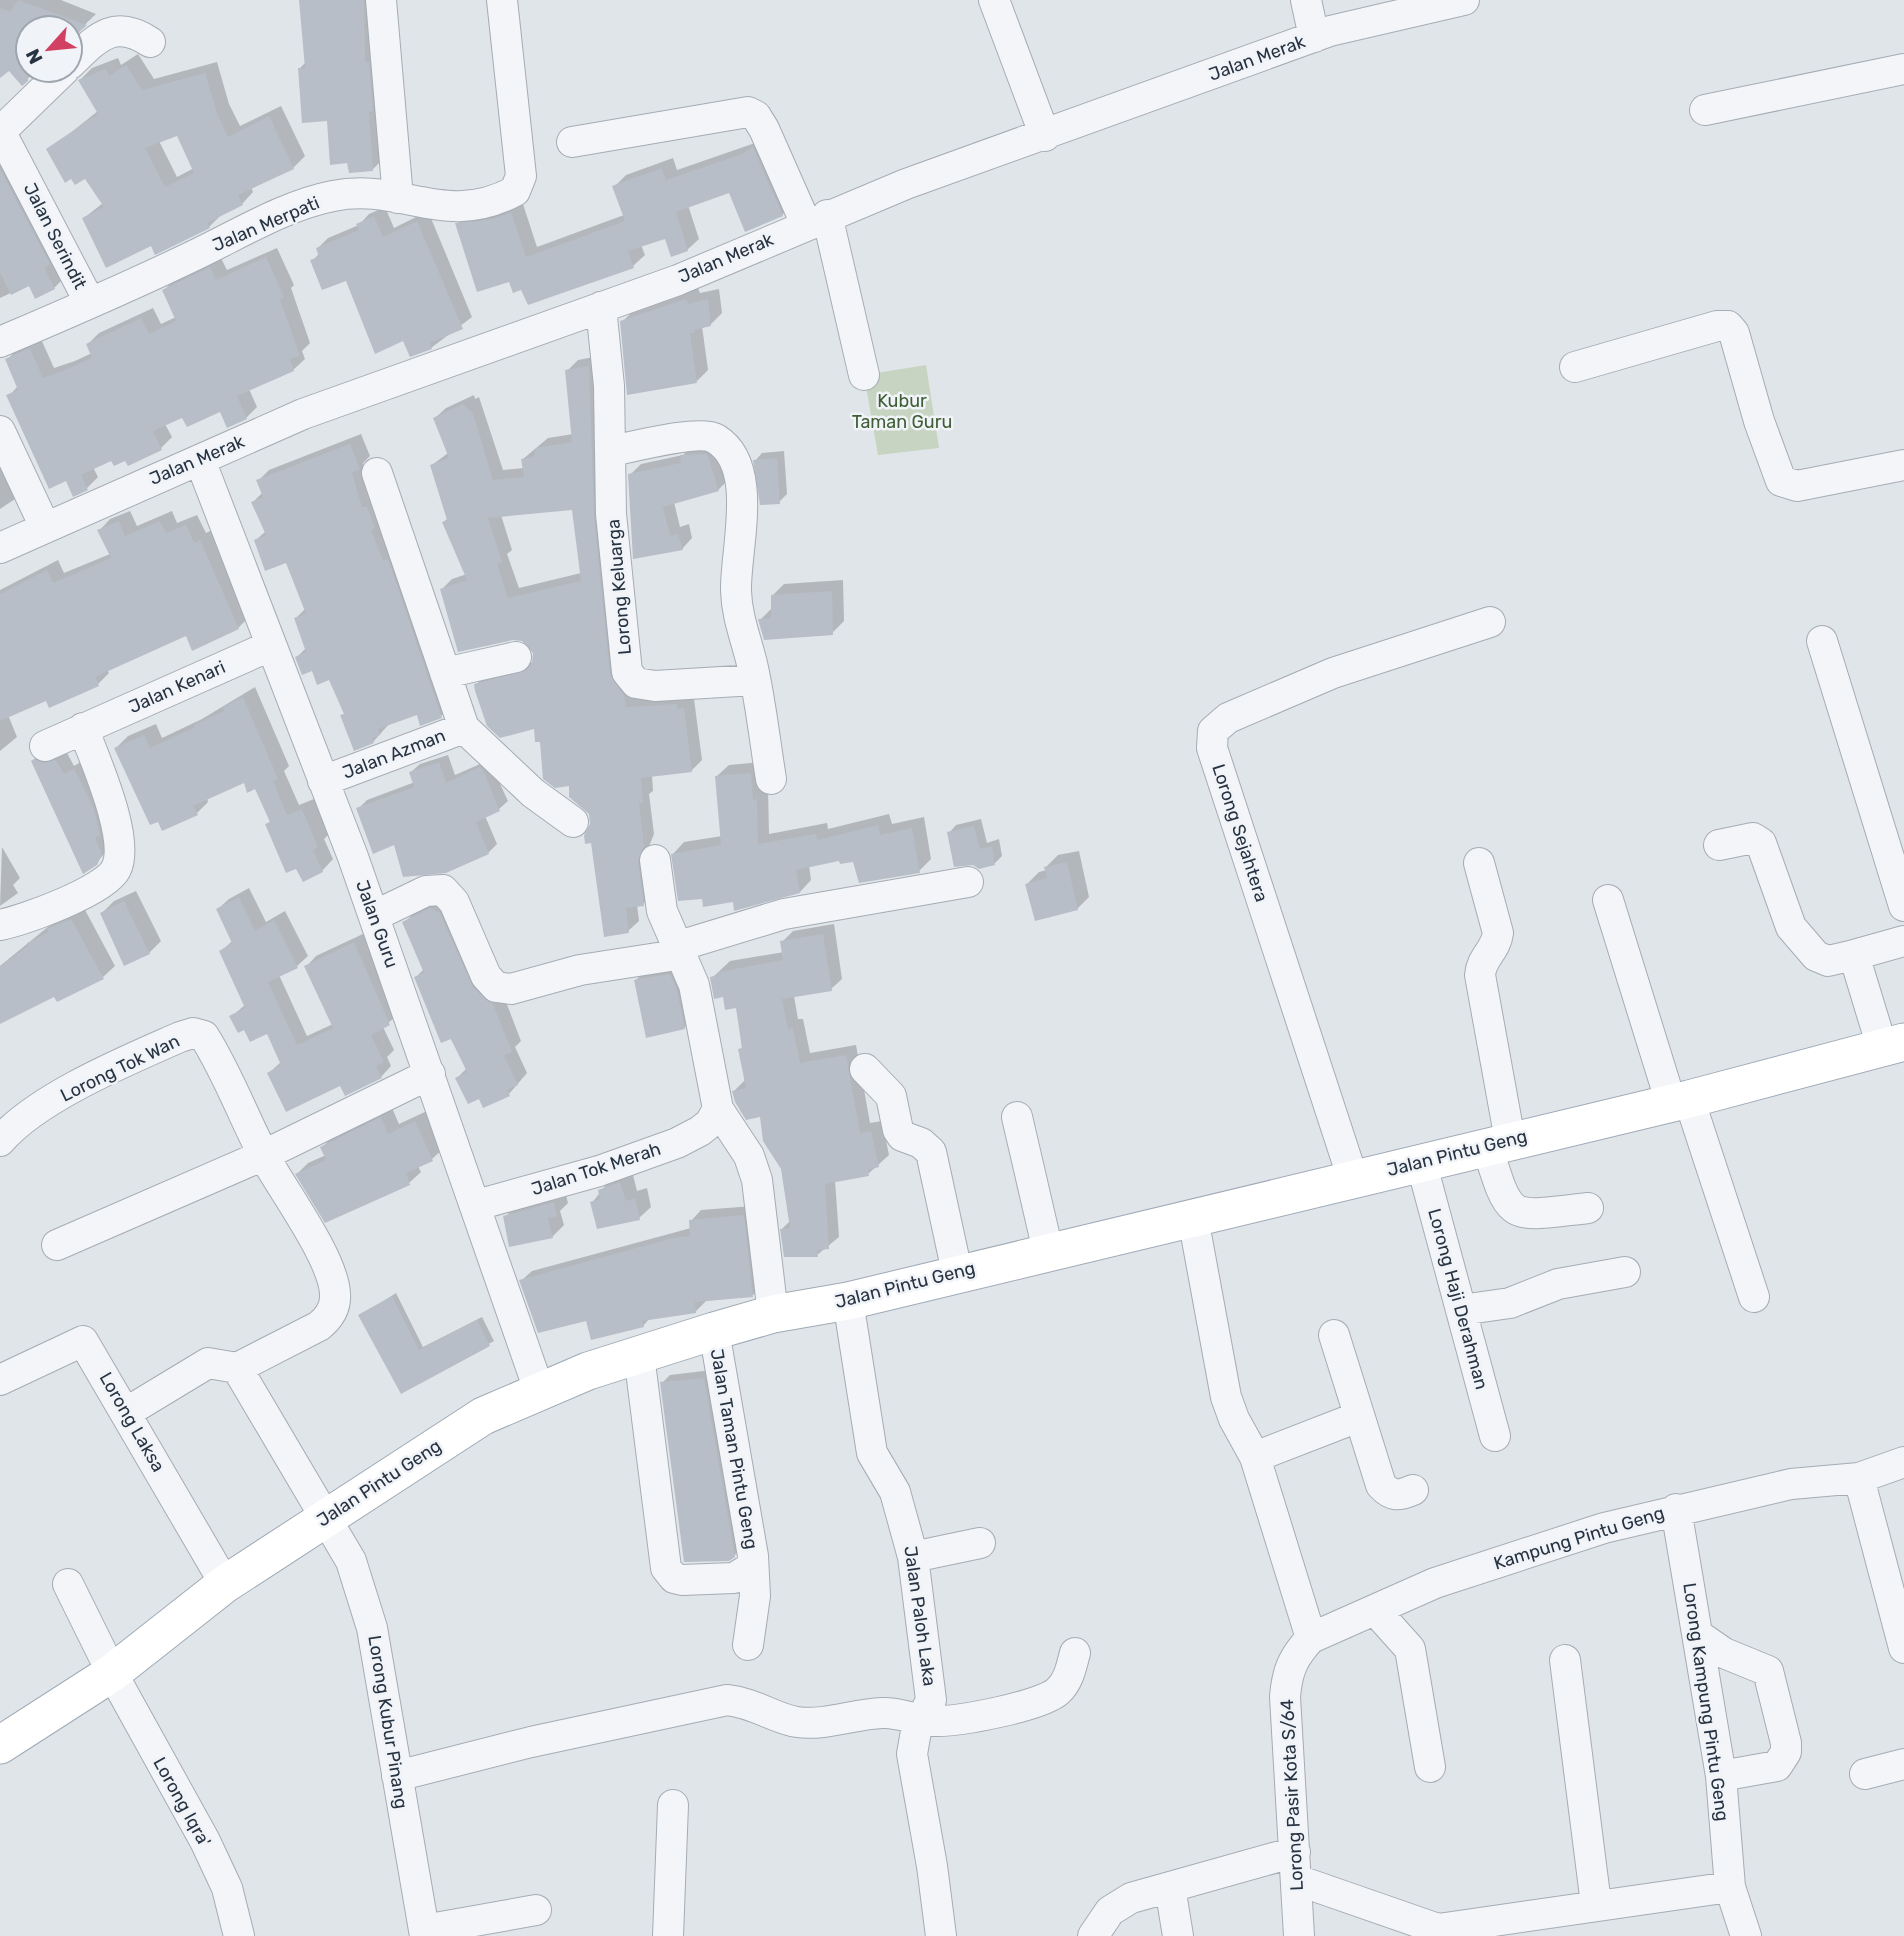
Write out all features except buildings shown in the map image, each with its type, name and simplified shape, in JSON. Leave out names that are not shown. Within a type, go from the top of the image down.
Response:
[{"type":"main road","name":"Jalan Pintu Geng","points":[[0,1745],[112,1673],[225,1584],[483,1416],[588,1371],[773,1314],[848,1301],[957,1272],[1680,1101],[1893,1044]]},
{"type":"street","points":[[381,0],[398,198]]},
{"type":"street","name":"Jalan Merpati","points":[[0,342],[309,204],[333,196],[365,193],[439,206],[474,208],[515,191],[521,176],[520,160],[502,0]]},
{"type":"street","points":[[994,0],[1045,136]]},
{"type":"street","points":[[1306,0],[1314,37]]},
{"type":"street","name":"Jalan Merak","points":[[0,548],[303,414],[678,280],[816,219],[1314,37],[1357,23],[1464,0]]},
{"type":"street","points":[[84,51],[95,40],[110,32],[124,29],[150,42]]},
{"type":"street","points":[[1705,110],[1904,69]]},
{"type":"street","points":[[0,131],[49,84]]},
{"type":"street","points":[[572,142],[748,112],[756,117],[816,219],[864,375]]},
{"type":"street","name":"Jalan Serindit","points":[[0,131],[90,303]]},
{"type":"street","name":"Lorong Keluarga","points":[[601,307],[612,451],[612,526],[625,663],[630,678],[636,683],[655,687],[755,680]]},
{"type":"street","points":[[1575,367],[1717,326],[1728,326],[1734,333],[1759,421],[1781,481],[1797,486],[1904,465]]},
{"type":"street","points":[[0,430],[45,527]]},
{"type":"street","points":[[612,451],[699,436],[715,437],[728,450],[741,485],[743,510],[736,580],[738,617],[755,680],[771,779]]},
{"type":"street","name":"Jalan Guru","points":[[200,460],[374,916],[477,1205],[540,1393]]},
{"type":"street","points":[[377,473],[464,728],[533,793],[572,822]]},
{"type":"street","name":"Lorong Sejahtera","points":[[1353,1178],[1212,748],[1213,731],[1228,718],[1333,673],[1490,622]]},
{"type":"street","points":[[1822,641],[1904,906]]},
{"type":"street","name":"Jalan Kenari","points":[[45,746],[270,646]]},
{"type":"street","points":[[444,673],[516,657]]},
{"type":"street","points":[[0,925],[26,920],[80,895],[109,877],[116,869],[118,835],[83,728]]},
{"type":"street","name":"Jalan Azman","points":[[323,781],[464,728]]},
{"type":"street","points":[[1718,845],[1753,838],[1761,843],[1791,927],[1816,956],[1828,961],[1904,941]]},
{"type":"street","points":[[655,860],[662,911],[694,985],[714,1116],[749,1156],[757,1180],[773,1314]]},
{"type":"street","points":[[1479,863],[1498,933],[1496,943],[1482,962],[1480,975],[1502,1196],[1510,1207],[1527,1213],[1588,1208]]},
{"type":"street","points":[[374,916],[426,891],[443,890],[454,902],[490,983],[503,989],[681,950],[784,914],[968,882]]},
{"type":"street","points":[[1608,900],[1754,1297]]},
{"type":"street","points":[[1854,955],[1893,1044]]},
{"type":"street","name":"Lorong Tok Wan","points":[[0,1141],[12,1127],[51,1101],[149,1051],[192,1033],[204,1036],[218,1058],[264,1155],[330,1270],[335,1294],[328,1318],[319,1326],[237,1368]]},
{"type":"street","points":[[865,1069],[891,1096],[898,1130],[902,1136],[921,1143],[931,1152],[957,1272]]},
{"type":"street","points":[[57,1245],[264,1155],[430,1074]]},
{"type":"street","name":"Jalan Tok Merah","points":[[477,1205],[599,1171],[677,1143],[714,1116]]},
{"type":"street","points":[[1017,1117],[1048,1251]]},
{"type":"street","name":"Lorong Haji Derahman","points":[[1421,1162],[1495,1436]]},
{"type":"street","points":[[1193,1218],[1226,1397],[1234,1419],[1255,1457],[1311,1639]]},
{"type":"street","points":[[1461,1310],[1510,1303],[1558,1284],[1625,1272]]},
{"type":"street","name":"Jalan Paloh Laka","points":[[848,1301],[872,1456],[895,1492],[913,1557],[931,1695],[930,1704],[916,1731],[912,1754],[933,1866],[940,1936]]},
{"type":"street","name":"Jalan Taman Pintu Geng","points":[[714,1331],[753,1556],[755,1596],[748,1645]]},
{"type":"street","points":[[1334,1335],[1381,1485],[1389,1494],[1399,1495],[1413,1490]]},
{"type":"street","name":"Lorong Laksa","points":[[0,1380],[83,1341],[127,1412],[225,1584]]},
{"type":"street","points":[[639,1355],[666,1568],[674,1578],[682,1580],[734,1578],[752,1567]]},
{"type":"street","points":[[127,1412],[208,1363],[237,1368]]},
{"type":"street","name":"Lorong Kubur Pinang","points":[[237,1368],[351,1561],[361,1589],[372,1628],[424,1933]]},
{"type":"street","points":[[1255,1457],[1358,1417]]},
{"type":"street","name":"Kampung Pintu Geng","points":[[1311,1639],[1435,1583],[1604,1528],[1791,1484],[1859,1478],[1904,1462]]},
{"type":"street","points":[[1859,1478],[1904,1648]]},
{"type":"street","name":"Lorong Kampung Pintu Geng","points":[[1676,1509],[1721,1776],[1730,1886],[1746,1936]]},
{"type":"street","points":[[913,1557],[980,1543]]},
{"type":"street","name":"Lorong Iqra'","points":[[68,1584],[112,1673],[205,1841],[227,1888],[240,1936]]},
{"type":"street","points":[[1376,1611],[1409,1649],[1430,1767]]},
{"type":"street","points":[[1698,1635],[1724,1653],[1768,1671],[1786,1743],[1786,1752],[1777,1766],[1721,1776]]},
{"type":"street","name":"Lorong Pasir Kota S/64","points":[[1300,1936],[1284,1697],[1287,1673],[1295,1656],[1311,1639]]},
{"type":"street","points":[[397,1776],[531,1742],[727,1700],[746,1702],[793,1722],[808,1724],[884,1712],[922,1719],[953,1719],[1043,1701],[1058,1691],[1069,1677],[1075,1653]]},
{"type":"street","points":[[1565,1660],[1596,1904]]},
{"type":"street","points":[[1865,1774],[1904,1764]]},
{"type":"street","points":[[668,1936],[673,1805]]},
{"type":"street","points":[[1093,1936],[1110,1911],[1120,1904],[1170,1887],[1296,1866],[1439,1933],[1596,1904],[1730,1886]]},
{"type":"street","points":[[1170,1887],[1178,1936]]},
{"type":"street","points":[[424,1933],[537,1910]]},
{"type":"green space","name":"Kubur Taman Guru","points":[[926,365],[939,448],[878,455],[864,375]]}]
